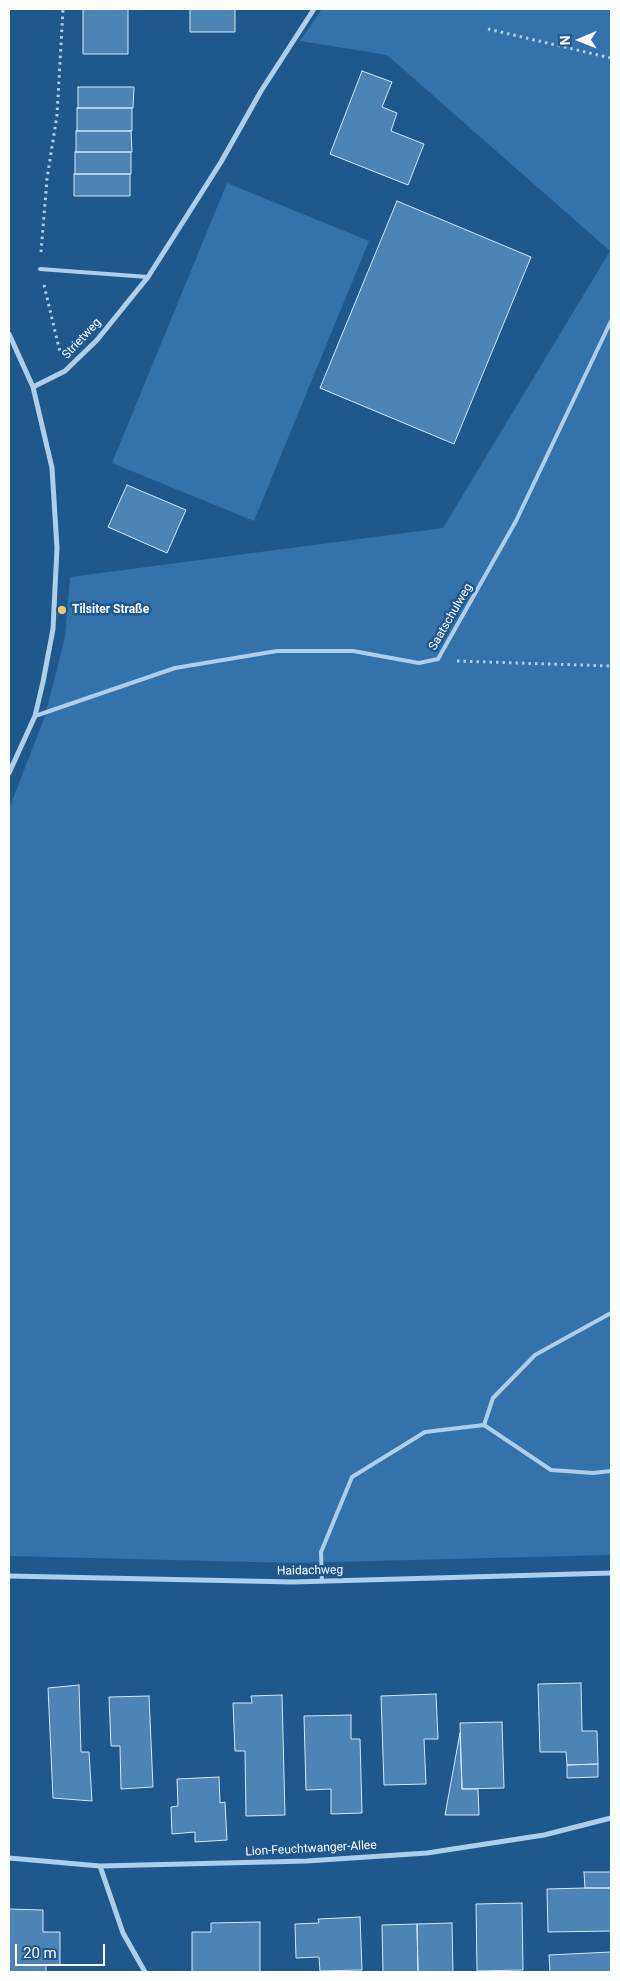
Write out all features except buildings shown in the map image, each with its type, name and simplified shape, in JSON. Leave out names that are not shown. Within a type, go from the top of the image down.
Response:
[{"type":"street","name":"Strietweg","points":[[33,387],[65,371],[96,340],[148,277],[221,162],[261,91],[314,9]]},
{"type":"street","points":[[9,334],[33,387],[52,468],[57,548],[53,629],[35,716],[9,773]]},
{"type":"street","name":"Haidachweg","points":[[9,1576],[322,1581],[611,1573]]},
{"type":"street","name":"Lion-Feuchtwanger-Allee","points":[[9,1858],[100,1866],[307,1861],[427,1853],[544,1835],[611,1818]]},
{"type":"street","points":[[100,1866],[123,1933],[145,1972]]},
{"type":"lane","points":[[40,269],[148,277]]},
{"type":"lane","name":"Saatschulweg","points":[[35,716],[175,668],[277,651],[353,651],[420,663],[438,659],[516,521],[611,321]]},
{"type":"lane","points":[[484,1425],[493,1398],[535,1355],[611,1313]]},
{"type":"lane","points":[[322,1581],[320,1552],[352,1477],[425,1432],[484,1425],[551,1470],[594,1473],[611,1471]]},
{"type":"path","points":[[63,9],[57,115],[47,179],[40,269],[65,371]]},
{"type":"path","points":[[488,29],[611,58]]},
{"type":"path","points":[[438,659],[611,666]]},
{"type":"shaded area","points":[[322,9],[611,9],[611,1555],[293,1563],[9,1556],[9,809],[45,716],[65,637],[70,577],[443,528],[610,251],[387,55],[300,41]]},
{"type":"shaded area","points":[[227,183],[369,241],[254,521],[112,463]]},
{"type":"place","name":"Tilsiter Straße","points":[[62,610]]}]
